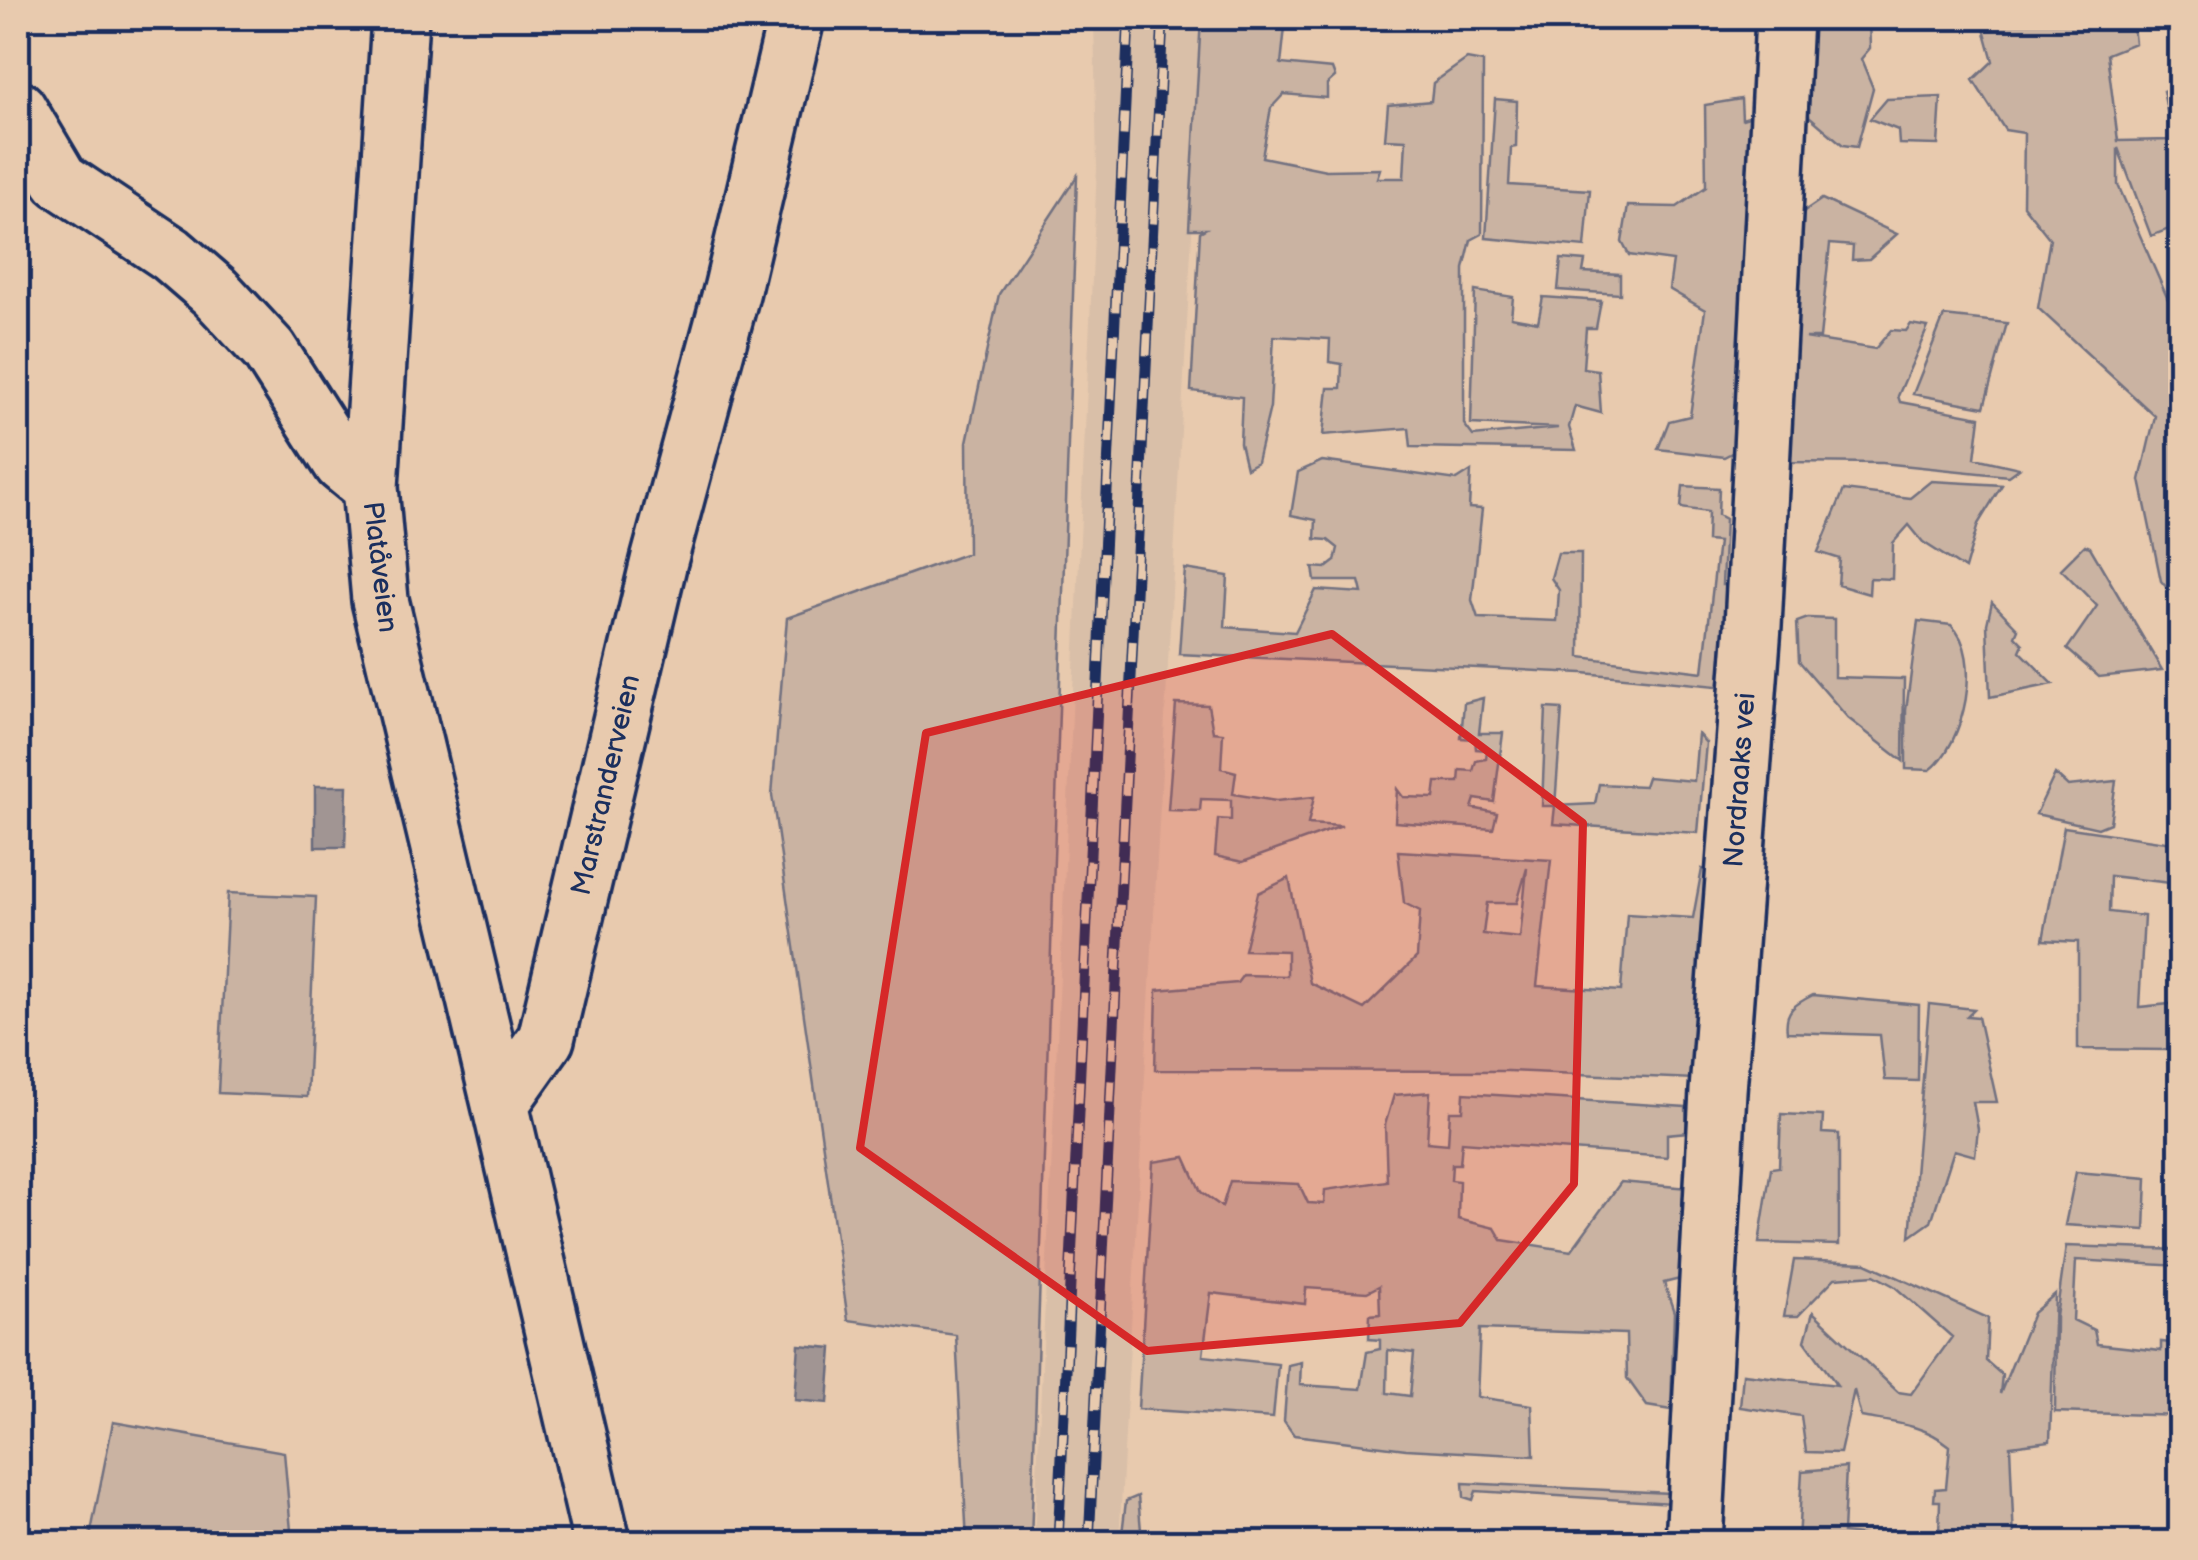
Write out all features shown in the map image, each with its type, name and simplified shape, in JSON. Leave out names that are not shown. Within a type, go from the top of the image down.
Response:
[{"type":"street","name":"Platåveien","points":[[400,18],[370,488],[380,600],[500,1104]]},
{"type":"street","name":"Marstranderveien","points":[[500,1104],[546,1039],[659,561],[732,290],[796,18]]},
{"type":"street","name":"Nordraaks vei","points":[[1694,1542],[1718,1091],[1752,626],[1784,18]]},
{"type":"street","points":[[18,109],[60,180],[171,254],[269,350],[342,464],[370,488]]},
{"type":"street","points":[[500,1104],[602,1542]]},
{"type":"highlighted area","points":[[1332,634],[1583,823],[1574,1184],[1460,1323],[1147,1351],[860,1148],[926,733]]},
{"type":"shaded area","points":[[1094,18],[1204,18],[1119,1542],[1034,1542],[1097,168]]},
{"type":"shaded area","points":[[1201,18],[1286,18],[1281,64],[1332,69],[1335,77],[1327,84],[1327,98],[1284,94],[1271,108],[1262,157],[1326,170],[1380,169],[1377,178],[1404,178],[1406,140],[1385,139],[1388,105],[1431,101],[1433,83],[1467,59],[1483,62],[1482,234],[1471,240],[1464,269],[1464,424],[1473,436],[1558,428],[1471,424],[1475,291],[1513,297],[1511,317],[1538,322],[1543,297],[1601,301],[1596,328],[1586,328],[1583,368],[1598,370],[1601,413],[1575,406],[1569,427],[1576,450],[1411,447],[1409,428],[1323,435],[1328,388],[1341,388],[1342,364],[1329,362],[1330,339],[1274,336],[1270,407],[1257,462],[1246,468],[1240,443],[1242,397],[1191,391],[1200,232],[1205,229],[1189,229]]},
{"type":"shaded area","points":[[1808,18],[1869,18],[1870,48],[1861,59],[1873,88],[1857,147],[1843,145],[1803,111]]},
{"type":"shaded area","points":[[1920,18],[2132,18],[2135,43],[2107,54],[2118,141],[2173,140],[2163,91],[2180,86],[2180,225],[2151,236],[2118,148],[2118,185],[2180,327],[2180,603],[2161,581],[2140,480],[2155,416],[2038,308],[2050,239],[2023,205],[2024,133],[2005,130],[1973,80],[1993,61],[1983,25],[1920,25]]},
{"type":"shaded area","points":[[1941,97],[1938,145],[1899,144],[1898,130],[1870,119],[1887,99]]},
{"type":"shaded area","points":[[1495,99],[1517,101],[1516,147],[1511,148],[1509,185],[1590,190],[1585,247],[1486,238]]},
{"type":"shaded area","points":[[1741,99],[1742,119],[1758,114],[1741,448],[1724,457],[1658,449],[1669,421],[1690,416],[1705,310],[1669,289],[1673,261],[1629,255],[1622,242],[1628,206],[1677,207],[1706,187],[1705,105]]},
{"type":"shaded area","points":[[1077,176],[1031,1542],[967,1542],[956,1335],[848,1320],[772,795],[787,618],[968,553],[967,442],[999,294]]},
{"type":"shaded area","points":[[1822,199],[1897,234],[1869,259],[1852,260],[1853,246],[1830,244],[1820,338],[1805,338],[1875,349],[1891,330],[1906,331],[1911,324],[1928,327],[1898,396],[1900,402],[1980,417],[1975,458],[2019,468],[2008,476],[1882,463],[1787,462],[1794,218]]},
{"type":"shaded area","points":[[1561,259],[1585,261],[1583,272],[1620,274],[1620,294],[1558,290]]},
{"type":"shaded area","points":[[1944,316],[2007,323],[1984,407],[1913,394]]},
{"type":"shaded area","points":[[1322,461],[1457,480],[1471,471],[1469,508],[1482,509],[1472,600],[1478,618],[1557,621],[1559,590],[1551,578],[1558,553],[1581,553],[1580,657],[1703,672],[1718,542],[1707,541],[1708,512],[1681,508],[1683,486],[1719,488],[1718,515],[1725,519],[1722,585],[1730,585],[1724,682],[1716,686],[1583,673],[1179,654],[1185,569],[1228,576],[1225,627],[1295,632],[1316,590],[1362,593],[1359,581],[1315,581],[1313,567],[1326,568],[1335,561],[1338,548],[1328,540],[1315,539],[1316,520],[1291,515],[1298,472]]},
{"type":"shaded area","points":[[1931,481],[2002,485],[1978,524],[1965,569],[1923,542],[1909,525],[1893,543],[1892,579],[1870,578],[1869,594],[1838,585],[1840,559],[1818,552],[1844,490],[1910,498]]},
{"type":"shaded area","points":[[2085,545],[2090,547],[2162,670],[2099,677],[2067,649],[2097,606],[2061,569]]},
{"type":"shaded area","points":[[1992,602],[2018,629],[2015,636],[2023,644],[2020,651],[2053,684],[1990,697],[1987,624]]},
{"type":"shaded area","points":[[1808,618],[1834,619],[1834,677],[1904,679],[1903,761],[1848,718],[1799,661],[1797,622]]},
{"type":"shaded area","points":[[1918,621],[1951,625],[1961,639],[1968,678],[1966,700],[1952,741],[1930,770],[1906,769],[1906,710]]},
{"type":"shaded area","points":[[1483,698],[1479,733],[1503,733],[1494,802],[1475,799],[1472,808],[1497,813],[1493,829],[1395,822],[1397,789],[1403,797],[1434,798],[1436,782],[1459,782],[1460,770],[1473,771],[1476,761],[1486,759],[1487,750],[1476,749],[1475,739],[1461,738],[1464,703]]},
{"type":"shaded area","points":[[1176,704],[1208,705],[1213,732],[1223,733],[1221,768],[1236,772],[1233,794],[1276,801],[1314,797],[1308,824],[1342,826],[1243,862],[1215,856],[1218,819],[1231,820],[1231,800],[1201,799],[1200,811],[1168,810]]},
{"type":"shaded area","points":[[1546,708],[1562,709],[1555,806],[1542,806]]},
{"type":"shaded area","points":[[1698,734],[1706,743],[1698,833],[1553,824],[1555,806],[1595,804],[1599,784],[1644,786],[1647,777],[1694,781]]},
{"type":"shaded area","points":[[2055,774],[2068,786],[2116,781],[2110,823],[2098,828],[2036,814]]},
{"type":"shaded area","points":[[315,786],[347,786],[345,847],[315,847]]},
{"type":"shaded area","points":[[2064,827],[2180,844],[2180,884],[2110,876],[2109,912],[2144,916],[2139,1007],[2180,1003],[2180,1023],[2175,1023],[2169,1050],[2078,1049],[2078,942],[2043,940]]},
{"type":"shaded area","points":[[1398,851],[1551,860],[1537,986],[1621,991],[1627,914],[1693,918],[1702,869],[1714,873],[1695,1079],[1507,1071],[1155,1070],[1157,990],[1237,983],[1243,975],[1287,976],[1287,951],[1244,950],[1258,893],[1289,878],[1310,983],[1364,1009],[1417,957],[1420,911],[1404,903]],"holes":[[[1527,868],[1520,938],[1483,934],[1487,903],[1517,903]]]},
{"type":"shaded area","points":[[228,893],[316,897],[307,1097],[218,1093]]},
{"type":"shaded area","points":[[1813,995],[1919,1005],[1918,1081],[1885,1080],[1880,1035],[1787,1032],[1792,1009]]},
{"type":"shaded area","points":[[1929,1004],[1974,1009],[1967,1016],[1978,1017],[1997,1102],[1973,1102],[1978,1129],[1975,1156],[1954,1150],[1931,1222],[1910,1237]]},
{"type":"shaded area","points":[[1430,1092],[1427,1142],[1448,1144],[1450,1111],[1463,1111],[1464,1093],[1686,1107],[1687,1132],[1667,1134],[1667,1157],[1462,1142],[1460,1164],[1452,1164],[1451,1180],[1459,1181],[1458,1219],[1495,1228],[1502,1240],[1571,1251],[1621,1182],[1688,1188],[1680,1279],[1664,1283],[1674,1312],[1671,1410],[1647,1406],[1627,1378],[1626,1334],[1480,1329],[1477,1397],[1532,1405],[1534,1456],[1406,1449],[1294,1435],[1284,1421],[1288,1365],[1301,1362],[1300,1385],[1361,1389],[1367,1352],[1380,1349],[1380,1340],[1369,1339],[1370,1315],[1380,1314],[1379,1286],[1367,1292],[1306,1288],[1305,1304],[1211,1293],[1203,1356],[1278,1364],[1273,1418],[1138,1409],[1153,1162],[1185,1157],[1201,1192],[1222,1207],[1230,1181],[1299,1184],[1308,1203],[1324,1204],[1325,1190],[1387,1181],[1385,1125],[1394,1095]],"holes":[[[1388,1350],[1414,1353],[1410,1396],[1387,1393]]]},
{"type":"shaded area","points":[[1781,1114],[1823,1116],[1822,1133],[1839,1134],[1839,1245],[1759,1243],[1771,1168],[1779,1167]]},
{"type":"shaded area","points":[[2076,1172],[2147,1178],[2145,1230],[2065,1225]]},
{"type":"shaded area","points":[[2066,1246],[2180,1250],[2180,1266],[2076,1260],[2073,1320],[2094,1330],[2097,1344],[2161,1351],[2161,1342],[2180,1344],[2180,1416],[2055,1412],[2056,1317]]},
{"type":"shaded area","points":[[1794,1260],[1866,1263],[1988,1318],[1986,1361],[2002,1375],[2000,1394],[2033,1313],[2055,1294],[2050,1441],[2010,1446],[2014,1542],[1925,1542],[1939,1535],[1940,1501],[1934,1501],[1935,1489],[1946,1488],[1950,1446],[1919,1429],[1861,1417],[1854,1390],[1840,1453],[1806,1452],[1801,1416],[1740,1407],[1743,1374],[1837,1385],[1805,1341],[1813,1312],[1898,1392],[1911,1394],[1952,1337],[1894,1286],[1874,1275],[1835,1278],[1798,1316],[1784,1316]]},
{"type":"shaded area","points":[[799,1345],[832,1348],[828,1403],[795,1400]]},
{"type":"shaded area","points":[[113,1422],[284,1452],[292,1542],[89,1542]]},
{"type":"shaded area","points":[[1846,1467],[1843,1533],[1925,1542],[1798,1542],[1802,1471]]},
{"type":"shaded area","points":[[1463,1483],[1670,1493],[1672,1503],[1476,1491],[1473,1500],[1464,1497]]},
{"type":"shaded area","points":[[1138,1496],[1142,1542],[1121,1542],[1126,1501]]},
{"type":"railway","points":[[1058,1542],[1129,18]]},
{"type":"railway","points":[[1089,1542],[1163,18]]}]
